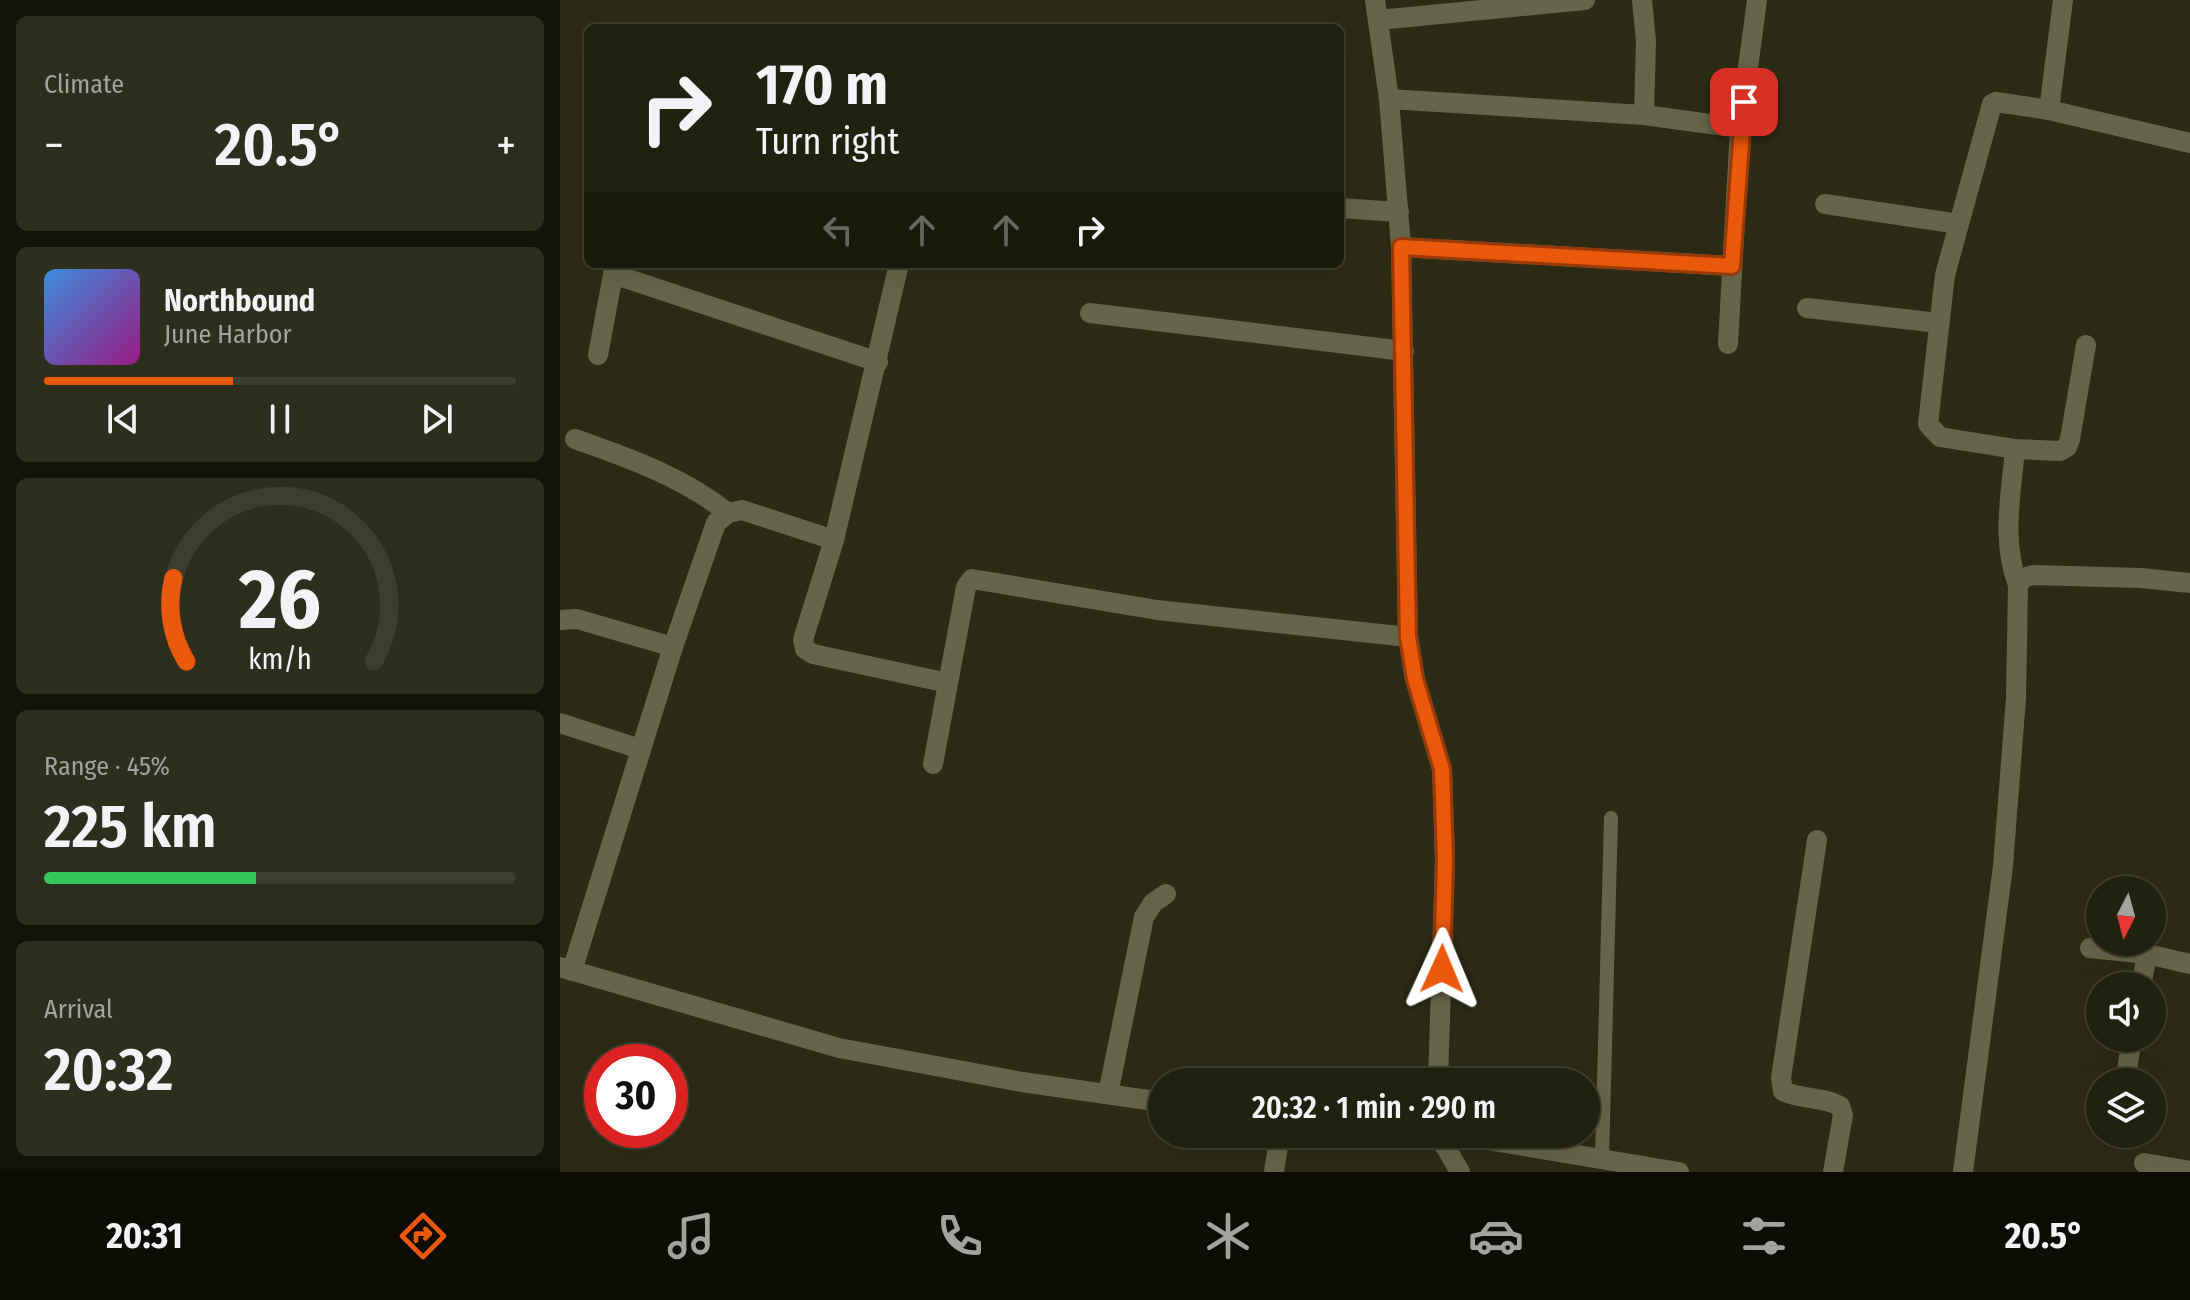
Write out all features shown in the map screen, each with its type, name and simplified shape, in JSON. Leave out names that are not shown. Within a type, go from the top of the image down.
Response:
[{"type":"street","points":[[1438,1068],[1445,860],[1442,769],[1415,679],[1408,637],[1401,247],[1389,99],[1376,10],[1585,0]]},
{"type":"street","points":[[1642,0],[1646,41],[1644,115]]},
{"type":"street","points":[[1728,344],[1740,128],[1757,0]]},
{"type":"street","points":[[2049,110],[2063,0]]},
{"type":"street","points":[[1389,99],[1644,115],[1740,128]]},
{"type":"street","points":[[2086,345],[2067,447],[2060,451],[2015,449],[1940,437],[1933,433],[1928,424],[1945,275],[1992,104],[1996,102],[2049,110],[2190,143]]},
{"type":"street","points":[[1825,204],[1959,224]]},
{"type":"street","points":[[1344,208],[1399,212]]},
{"type":"street","points":[[1401,247],[1732,266]]},
{"type":"street","points":[[898,268],[834,540],[803,640],[805,649],[813,654],[948,683]]},
{"type":"street","points":[[598,355],[614,269],[878,362]]},
{"type":"street","points":[[1807,308],[1939,323]]},
{"type":"street","points":[[1090,313],[1404,351]]},
{"type":"street","points":[[575,439],[668,475],[728,513]]},
{"type":"street","points":[[1963,1172],[2007,820],[2016,698],[2018,585],[2008,556],[2007,538],[2015,449]]},
{"type":"street","points":[[834,540],[742,510],[728,513],[716,523],[566,969],[839,1048],[1022,1082],[1148,1100]]},
{"type":"street","points":[[2018,585],[2023,578],[2033,575],[2141,578],[2190,583]]},
{"type":"street","points":[[933,764],[966,587],[972,579],[1157,610],[1408,637]]},
{"type":"street","points":[[560,620],[577,619],[673,647]]},
{"type":"street","points":[[560,723],[640,749]]},
{"type":"street","points":[[1817,840],[1781,1078],[1783,1091],[1791,1095],[1829,1100],[1840,1106],[1843,1115],[1833,1172]]},
{"type":"street","points":[[1108,1094],[1144,917],[1153,903],[1166,894]]},
{"type":"street","points":[[2156,956],[2190,964]]},
{"type":"street","points":[[1274,1172],[1278,1148]]},
{"type":"street","points":[[1446,1148],[1460,1172]]},
{"type":"street","points":[[1536,1148],[1679,1172]]},
{"type":"street","points":[[2144,1163],[2190,1171]]},
{"type":"lane","points":[[1602,1159],[1611,818]]},
{"type":"route","points":[[1442,969],[1445,860],[1442,769],[1415,679],[1408,637],[1406,388],[1401,247],[1732,266],[1744,102]]}]
